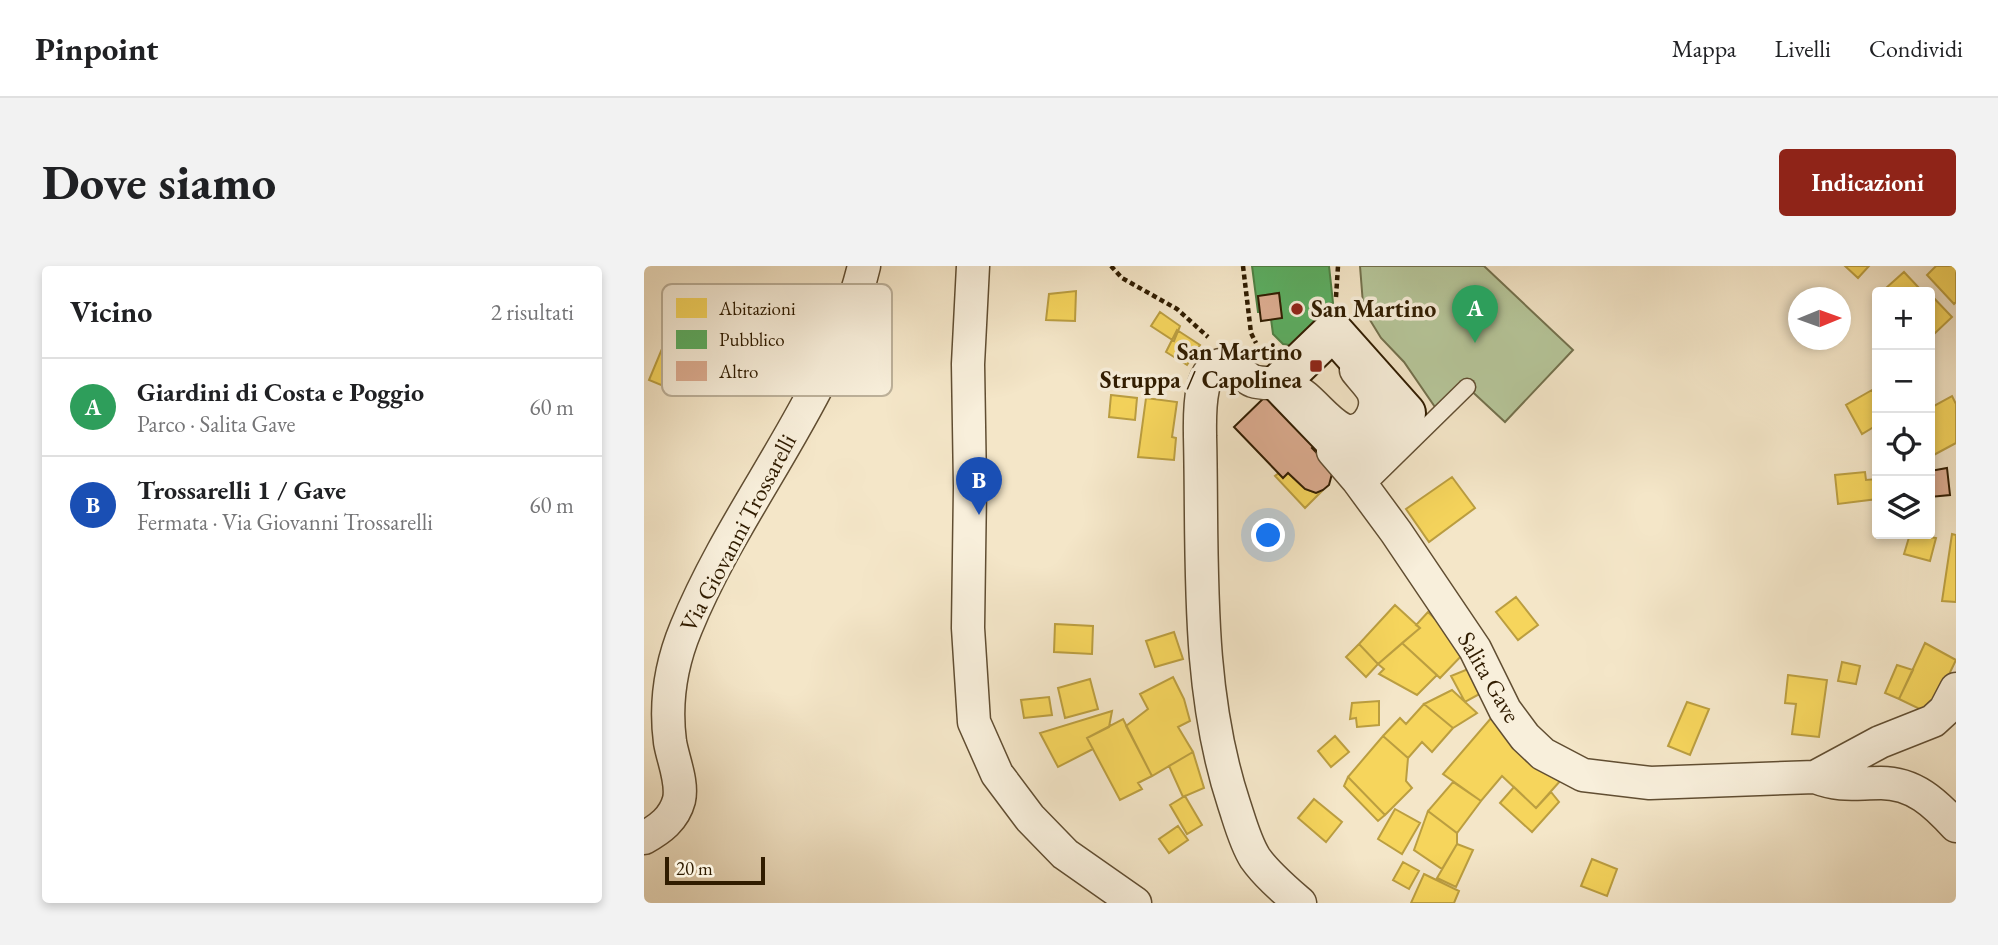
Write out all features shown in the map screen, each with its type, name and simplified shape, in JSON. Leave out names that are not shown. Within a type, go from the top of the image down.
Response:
[{"type":"street","name":"Via Giovanni Trossarelli","points":[[860,284],[864,266]]},
{"type":"street","points":[[973,266],[968,364],[968,628],[974,722],[997,774],[1030,818],[1065,854],[1135,903]]},
{"type":"street","points":[[1222,365],[1212,369],[1206,377],[1202,388],[1200,415],[1204,629],[1208,679],[1228,785],[1245,838],[1255,858],[1300,903]]},
{"type":"street","name":"Salita Gave","points":[[1222,365],[1230,366],[1252,380],[1270,383],[1283,400],[1313,428],[1364,488],[1475,649],[1505,710],[1525,737],[1543,754],[1583,775],[1650,783],[1815,777],[1880,741],[1933,721],[1945,710],[1956,689]]},
{"type":"street","name":"Via Giovanni Trossarelli","points":[[644,838],[670,819],[679,799],[678,776],[668,728],[669,692],[685,628],[712,572],[810,396]]},
{"type":"street","points":[[1815,777],[1845,786],[1882,783],[1915,790],[1929,799],[1956,826]]},
{"type":"lane","points":[[1364,488],[1467,387]]},
{"type":"path","points":[[1111,266],[1122,278],[1177,309],[1198,326],[1214,343],[1222,365]]},
{"type":"path","points":[[1243,266],[1251,333],[1270,383]]},
{"type":"green space","points":[[1360,266],[1484,266],[1573,350],[1505,422],[1463,383],[1435,407],[1370,320],[1363,304]]},
{"type":"building: Abitazioni","points":[[1845,266],[1869,266],[1858,278]]},
{"type":"building: Abitazioni","points":[[1936,266],[1956,266],[1954,304],[1927,275]]},
{"type":"building: Abitazioni","points":[[1904,272],[1918,287],[1887,287]]},
{"type":"building: Abitazioni","points":[[1076,291],[1075,321],[1046,320],[1049,294]]},
{"type":"building: Abitazioni","points":[[1935,299],[1952,317],[1935,333]]},
{"type":"building: Abitazioni","points":[[1160,312],[1180,326],[1174,341],[1151,326]]},
{"type":"building: Abitazioni","points":[[1177,330],[1200,345],[1187,365],[1166,352]]},
{"type":"building: Abitazioni","points":[[662,349],[662,385],[649,380]]},
{"type":"building: Abitazioni","points":[[1872,390],[1872,428],[1862,434],[1846,405]]},
{"type":"building: Abitazioni","points":[[1111,395],[1137,398],[1135,420],[1109,417]]},
{"type":"building: Abitazioni","points":[[1952,396],[1956,404],[1956,443],[1935,454],[1935,413],[1935,405]]},
{"type":"building: Abitazioni","points":[[1146,398],[1177,402],[1172,437],[1176,438],[1174,460],[1138,457]]},
{"type":"building: Abitazioni","points":[[1865,472],[1866,480],[1872,479],[1872,500],[1838,504],[1835,475]]},
{"type":"building: Abitazioni","points":[[1279,473],[1283,478],[1288,473],[1305,489],[1316,493],[1323,490],[1305,508],[1275,476]]},
{"type":"building: Abitazioni","points":[[1452,477],[1475,508],[1429,542],[1406,509]]},
{"type":"building: Abitazioni","points":[[1952,534],[1956,535],[1956,602],[1942,601]]},
{"type":"building: Abitazioni","points":[[1936,538],[1930,561],[1904,554],[1908,539]]},
{"type":"building: Abitazioni","points":[[1516,597],[1538,625],[1518,640],[1496,612]]},
{"type":"building: Abitazioni","points":[[1395,605],[1420,628],[1378,664],[1359,644]]},
{"type":"building: Abitazioni","points":[[1428,612],[1467,650],[1440,678],[1402,643],[1420,628],[1416,625]]},
{"type":"building: Abitazioni","points":[[1055,624],[1093,626],[1092,654],[1054,652]]},
{"type":"building: Abitazioni","points":[[1174,632],[1183,659],[1155,667],[1146,641]]},
{"type":"building: Abitazioni","points":[[1402,643],[1437,675],[1417,695],[1379,674],[1384,669],[1378,664]]},
{"type":"building: Abitazioni","points":[[1925,643],[1956,660],[1930,714],[1899,699]]},
{"type":"building: Abitazioni","points":[[1359,644],[1378,664],[1366,677],[1346,657]]},
{"type":"building: Abitazioni","points":[[1842,662],[1860,666],[1856,684],[1838,681]]},
{"type":"building: Abitazioni","points":[[1897,665],[1913,670],[1899,699],[1885,693]]},
{"type":"building: Abitazioni","points":[[1473,667],[1485,691],[1465,702],[1451,676]]},
{"type":"building: Abitazioni","points":[[1788,675],[1827,680],[1819,737],[1792,734],[1796,704],[1785,703]]},
{"type":"building: Abitazioni","points":[[1173,677],[1184,699],[1190,721],[1178,727],[1193,752],[1152,776],[1126,726],[1148,709],[1140,694]]},
{"type":"building: Abitazioni","points":[[1090,679],[1098,709],[1065,718],[1058,688]]},
{"type":"building: Abitazioni","points":[[1452,690],[1477,713],[1453,728],[1424,704]]},
{"type":"building: Abitazioni","points":[[1049,697],[1052,715],[1024,718],[1021,700]]},
{"type":"building: Abitazioni","points":[[1379,701],[1379,725],[1357,727],[1356,718],[1350,719],[1352,703]]},
{"type":"building: Abitazioni","points":[[1687,702],[1709,709],[1690,755],[1668,746]]},
{"type":"building: Abitazioni","points":[[1424,704],[1453,728],[1432,752],[1422,742],[1408,758],[1383,736],[1400,718],[1406,724]]},
{"type":"building: Abitazioni","points":[[1112,711],[1109,727],[1087,738],[1093,749],[1058,767],[1040,733]]},
{"type":"building: Abitazioni","points":[[1492,717],[1561,780],[1536,808],[1502,776],[1481,801],[1443,774]]},
{"type":"building: Abitazioni","points":[[1123,719],[1152,776],[1138,783],[1142,789],[1120,800],[1087,738]]},
{"type":"building: Abitazioni","points":[[1335,736],[1349,752],[1331,767],[1318,751]]},
{"type":"building: Abitazioni","points":[[1383,736],[1408,758],[1406,781],[1412,788],[1385,815],[1348,777]]},
{"type":"building: Abitazioni","points":[[1193,752],[1204,788],[1183,797],[1169,766]]},
{"type":"building: Abitazioni","points":[[1348,777],[1385,815],[1378,821],[1344,786]]},
{"type":"building: Abitazioni","points":[[1453,782],[1481,801],[1457,833],[1428,811]]},
{"type":"building: Abitazioni","points":[[1514,787],[1536,808],[1551,792],[1559,802],[1532,832],[1500,803]]},
{"type":"building: Abitazioni","points":[[1185,796],[1202,825],[1187,834],[1170,805]]},
{"type":"building: Abitazioni","points":[[1314,799],[1342,822],[1326,842],[1298,818]]},
{"type":"building: Abitazioni","points":[[1395,809],[1420,823],[1402,854],[1378,839]]},
{"type":"building: Abitazioni","points":[[1428,811],[1457,833],[1457,844],[1442,869],[1414,850]]},
{"type":"building: Abitazioni","points":[[1178,826],[1188,840],[1169,853],[1159,839]]},
{"type":"building: Abitazioni","points":[[1457,844],[1473,850],[1456,887],[1437,878]]},
{"type":"building: Abitazioni","points":[[1592,859],[1617,869],[1607,896],[1581,886]]},
{"type":"building: Abitazioni","points":[[1403,862],[1419,871],[1409,889],[1393,880]]},
{"type":"building: Abitazioni","points":[[1424,874],[1459,891],[1454,903],[1411,903]]},
{"type":"building: Pubblico","name":"San Martino","points":[[1252,266],[1329,266],[1333,303],[1313,306],[1316,329],[1296,346],[1283,344],[1273,334],[1271,319],[1282,318],[1279,293],[1258,296],[1258,312]]},
{"type":"building: Altro","points":[[1279,293],[1282,318],[1261,321],[1258,296]]},
{"type":"building: Altro","points":[[1269,393],[1317,443],[1312,448],[1333,470],[1329,485],[1323,490],[1316,493],[1305,489],[1288,473],[1283,478],[1234,427]]},
{"type":"building: Altro","points":[[1947,468],[1950,495],[1935,496],[1935,470]]},
{"type":"place","name":"San Martino","points":[[1297,309]]},
{"type":"place","name":"Giardini di Costa e Poggio","points":[[1475,343]]},
{"type":"place","name":"San Martino Struppa / Capolinea","points":[[1316,366]]},
{"type":"place","name":"Trossarelli 1 / Gave","points":[[979,515]]}]
